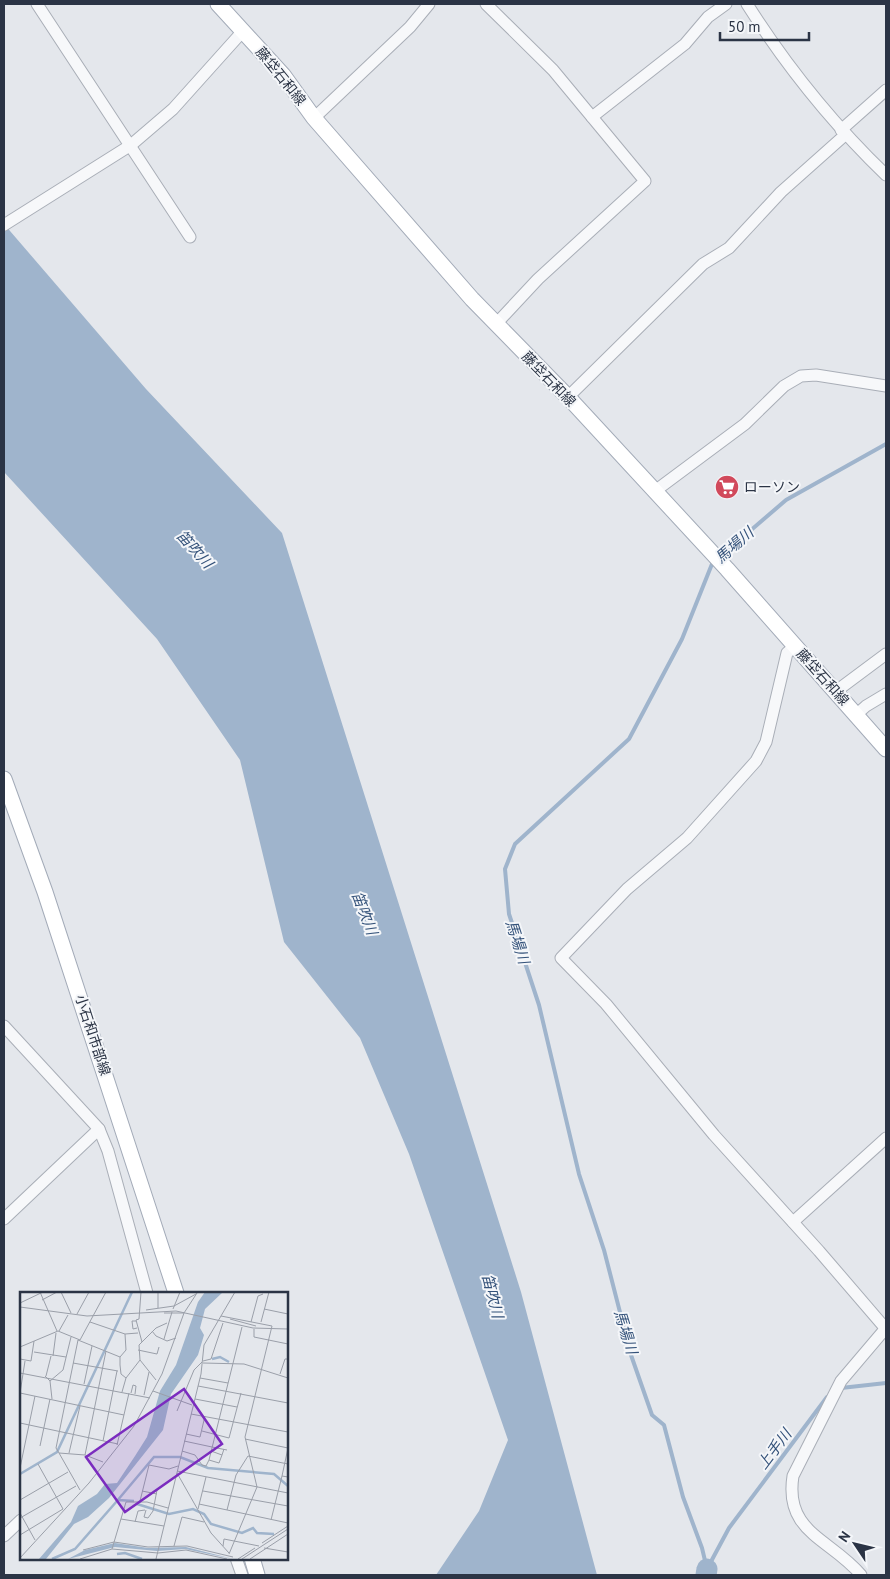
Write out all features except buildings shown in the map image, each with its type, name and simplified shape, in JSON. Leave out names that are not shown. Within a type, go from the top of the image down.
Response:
[{"type":"main road","name":"藤垈石和線","points":[[218,4],[283,75],[314,118],[496,324],[568,397],[655,491],[886,749]]},
{"type":"main road","name":"小石和市部線","points":[[4,779],[51,910],[176,1292]]},
{"type":"main road","points":[[252,1559],[257,1575]]},
{"type":"street","points":[[36,4],[128,148],[190,237]]},
{"type":"street","points":[[314,118],[410,27],[429,4]]},
{"type":"street","points":[[486,4],[553,70],[645,181],[538,278],[496,324]]},
{"type":"street","points":[[592,117],[685,44],[708,17],[726,4]]},
{"type":"street","points":[[748,4],[797,77],[843,132],[886,174]]},
{"type":"street","points":[[4,225],[128,148],[173,109],[243,31]]},
{"type":"street","points":[[568,397],[703,264],[729,248],[781,192],[886,90]]},
{"type":"street","points":[[655,491],[745,424],[784,386],[801,376],[816,375],[886,386]]},
{"type":"street","points":[[795,646],[787,653],[766,742],[756,761],[687,838],[627,889],[561,958],[606,1004],[714,1135],[886,1328],[841,1381],[835,1397],[813,1434],[792,1476],[790,1490],[798,1520],[810,1533],[839,1553],[861,1575]]},
{"type":"street","points":[[836,692],[886,654]]},
{"type":"street","points":[[856,715],[886,694]]},
{"type":"street","points":[[4,1026],[99,1129],[108,1151],[147,1292]]},
{"type":"street","points":[[4,1219],[99,1129]]},
{"type":"street","points":[[793,1222],[886,1138]]},
{"type":"street","points":[[4,1536],[20,1521]]},
{"type":"street","points":[[236,1559],[242,1575]]},
{"type":"water","name":"笛吹川","points":[[4,224],[146,389],[282,533],[521,1292],[597,1575],[436,1575],[479,1511],[508,1440],[409,1154],[360,1038],[284,942],[240,760],[157,639],[4,472]]},
{"type":"waterway","name":"馬場川","points":[[721,556],[786,500],[886,444]]},
{"type":"waterway","name":"馬場川","points":[[707,1569],[702,1548],[683,1497],[664,1425],[652,1415],[631,1355],[604,1250],[579,1174],[539,1005],[509,914],[505,869],[515,844],[629,739],[682,639],[712,564],[716,561]]},
{"type":"waterway","name":"上手川","points":[[841,1388],[886,1383]]},
{"type":"waterway","name":"上手川","points":[[707,1569],[729,1528],[827,1397]]},
{"type":"waterway","name":"馬場川","points":[[706,1575],[707,1569]]},
{"type":"place","name":"ローソン","points":[[727,487]]}]
